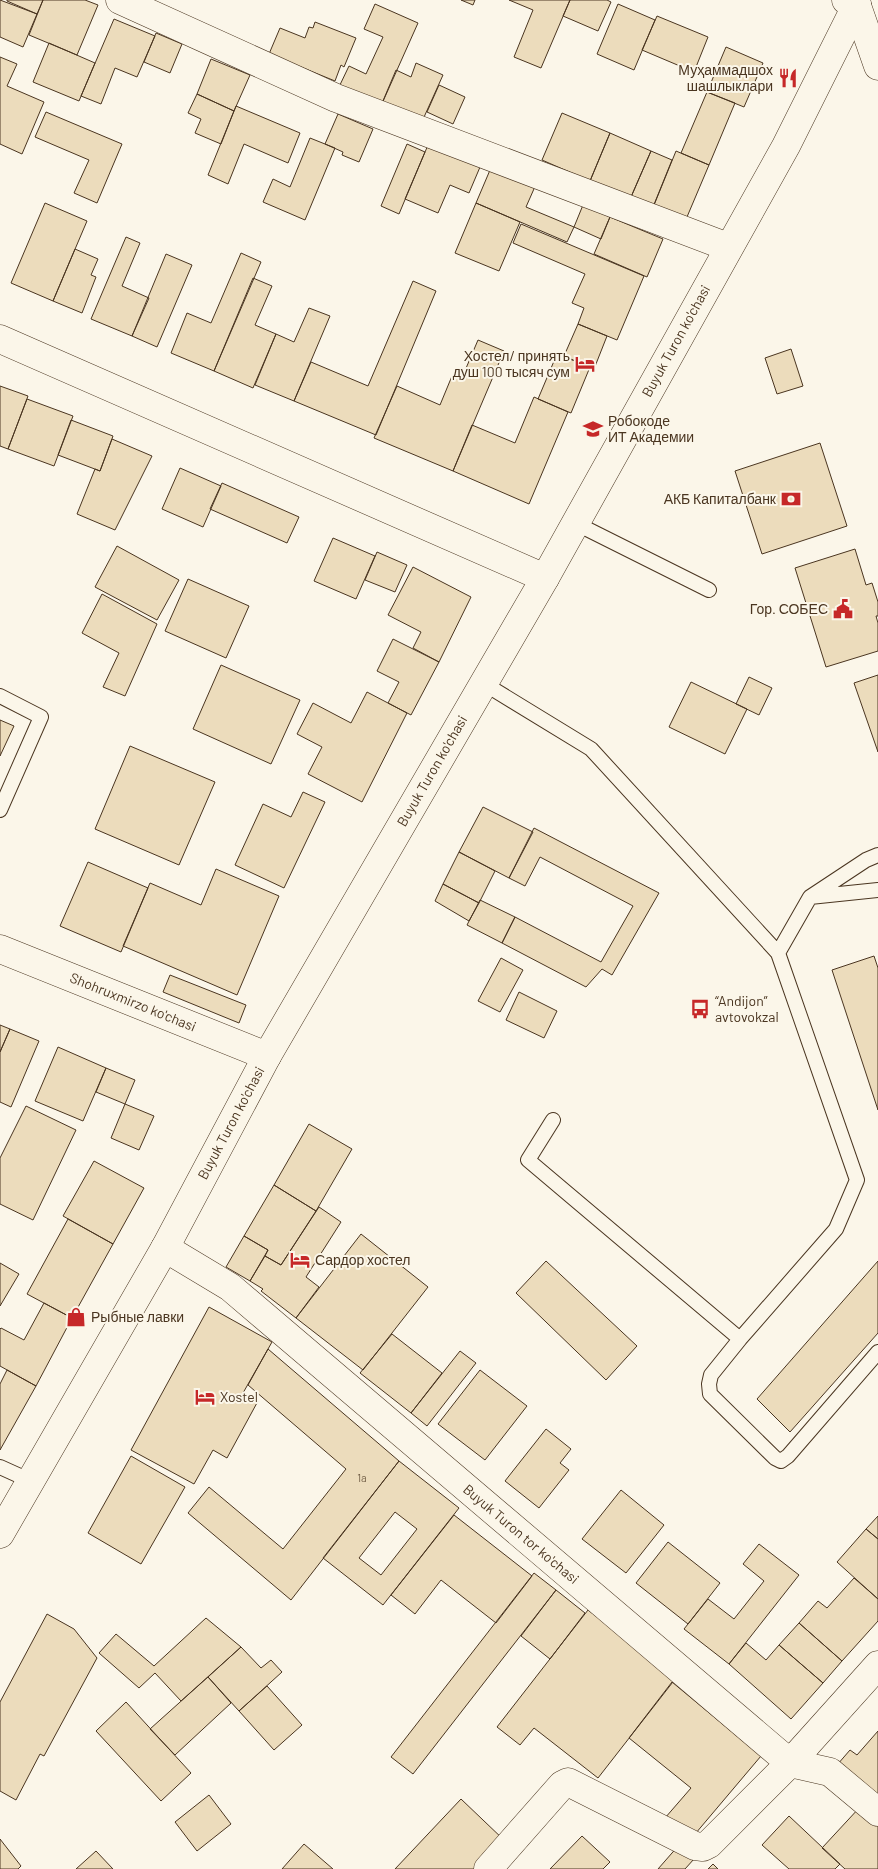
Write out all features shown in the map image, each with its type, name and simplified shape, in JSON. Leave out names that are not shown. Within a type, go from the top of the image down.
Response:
[{"type":"street","points":[[120,0],[336,98],[728,247]]},
{"type":"street","points":[[857,1],[878,66]]},
{"type":"street","name":"Buyuk Turon ko'chasi","points":[[0,1534],[165,1248],[267,1056],[545,578],[786,146],[857,1]]},
{"type":"street","points":[[0,339],[545,578]]},
{"type":"street","name":"Shohruxmirzo ko'chasi","points":[[0,949],[267,1056]]},
{"type":"street","name":"Buyuk Turon tor ko'chasi","points":[[165,1248],[230,1288],[790,1763],[830,1772],[878,1812]]},
{"type":"street","points":[[488,1869],[562,1785],[568,1782],[695,1846],[703,1847],[710,1844],[790,1763],[878,1665]]},
{"type":"lane","points":[[575,523],[709,590]]},
{"type":"lane","points":[[483,684],[591,749],[778,953],[857,1180],[836,1229],[711,1375],[709,1384],[710,1394],[775,1458],[781,1461],[788,1456],[878,1352]]},
{"type":"lane","points":[[0,696],[41,717],[0,810]]},
{"type":"lane","points":[[778,953],[810,897],[866,860],[878,855]]},
{"type":"lane","points":[[810,897],[878,890]]},
{"type":"lane","points":[[552,1120],[528,1160],[740,1339]]},
{"type":"lane","points":[[0,1467],[31,1481]]},
{"type":"building","points":[[0,0],[37,14],[23,47],[0,37]]},
{"type":"building","points":[[7,0],[43,0],[37,14]]},
{"type":"building","points":[[43,0],[85,0],[98,5],[77,55],[29,35]]},
{"type":"building","points":[[461,0],[475,0],[473,5]]},
{"type":"building","points":[[509,0],[570,0],[541,68],[514,57],[533,10]]},
{"type":"building","points":[[570,0],[607,0],[611,2],[598,31],[563,16]]},
{"type":"building","points":[[375,4],[418,23],[380,108],[338,89],[349,66],[366,74],[383,37],[364,29]]},
{"type":"building","points":[[618,4],[655,20],[634,70],[597,54]]},
{"type":"building","points":[[657,16],[708,37],[694,72],[642,50]]},
{"type":"building","points":[[114,19],[155,36],[137,77],[115,68],[101,104],[81,96]]},
{"type":"building","points":[[315,22],[356,38],[344,67],[341,65],[335,81],[269,54],[280,28],[305,38],[309,27],[313,28]]},
{"type":"building","points":[[156,33],[182,44],[170,73],[144,62]]},
{"type":"building","points":[[49,43],[95,63],[79,101],[33,82]]},
{"type":"building","points":[[726,47],[763,63],[744,107],[707,92]]},
{"type":"building","points":[[0,57],[17,64],[7,86],[44,102],[22,154],[0,144]]},
{"type":"building","points":[[211,59],[250,75],[234,111],[197,94]]},
{"type":"building","points":[[416,63],[443,75],[420,126],[380,108],[396,70],[411,77]]},
{"type":"building","points":[[439,85],[465,97],[453,124],[427,112]]},
{"type":"building","points":[[707,92],[735,103],[709,165],[681,153]]},
{"type":"building","points":[[197,94],[234,111],[221,144],[195,133],[201,119],[188,113]]},
{"type":"building","points":[[236,106],[300,133],[288,163],[244,144],[228,184],[208,175]]},
{"type":"building","points":[[46,112],[122,144],[97,203],[74,193],[89,160],[35,137]]},
{"type":"building","points":[[562,113],[610,133],[590,181],[542,160]]},
{"type":"building","points":[[338,114],[373,129],[359,162],[342,155],[343,152],[325,144]]},
{"type":"building","points":[[610,133],[651,151],[631,197],[590,181]]},
{"type":"building","points":[[310,138],[335,148],[305,220],[263,202],[273,179],[290,187]]},
{"type":"building","points":[[431,138],[483,160],[469,193],[450,185],[438,213],[405,199]]},
{"type":"building","points":[[407,144],[425,152],[399,214],[381,206]]},
{"type":"building","points":[[651,151],[672,160],[653,207],[631,197]]},
{"type":"building","points":[[676,151],[709,165],[684,224],[652,210]]},
{"type":"building","points":[[493,163],[537,182],[526,207],[574,227],[567,242],[476,203]]},
{"type":"building","points":[[45,203],[87,221],[53,301],[11,283]]},
{"type":"building","points":[[476,203],[520,222],[499,271],[455,253]]},
{"type":"building","points":[[583,205],[610,217],[601,239],[574,227]]},
{"type":"building","points":[[610,217],[663,239],[647,277],[594,254]]},
{"type":"building","points":[[521,224],[644,276],[617,340],[578,324],[584,308],[572,303],[585,274],[513,243]]},
{"type":"building","points":[[126,237],[140,243],[122,286],[149,298],[132,336],[91,319]]},
{"type":"building","points":[[75,249],[98,259],[91,275],[96,277],[82,313],[53,301]]},
{"type":"building","points":[[241,253],[261,262],[214,371],[171,353],[187,313],[211,323]]},
{"type":"building","points":[[166,254],[192,265],[157,347],[132,336]]},
{"type":"building","points":[[253,278],[272,286],[255,325],[276,334],[253,388],[214,371]]},
{"type":"building","points":[[413,281],[436,291],[376,435],[294,401],[311,362],[368,386]]},
{"type":"building","points":[[309,308],[330,316],[294,401],[255,385],[276,334],[294,342]]},
{"type":"building","points":[[578,324],[607,336],[594,369],[564,356]]},
{"type":"building","points":[[478,340],[504,351],[453,471],[374,438],[397,386],[440,405],[452,376],[461,380]]},
{"type":"building","points":[[791,349],[803,386],[777,394],[765,358]]},
{"type":"building","points":[[557,354],[590,367],[571,413],[538,399]]},
{"type":"building","points":[[0,386],[28,396],[8,449],[0,446]]},
{"type":"building","points":[[534,397],[568,412],[529,504],[453,471],[472,425],[515,443]]},
{"type":"building","points":[[27,399],[73,416],[54,466],[8,449]]},
{"type":"building","points":[[71,420],[113,436],[100,471],[58,455]]},
{"type":"building","points":[[112,439],[152,456],[115,530],[77,514],[95,469],[100,471]]},
{"type":"building","name":"АКБ Капиталбанк","points":[[820,443],[847,526],[762,554],[735,471]]},
{"type":"building","points":[[180,468],[221,486],[203,527],[162,509]]},
{"type":"building","points":[[222,483],[299,517],[287,543],[210,509]]},
{"type":"building","points":[[333,538],[375,556],[356,599],[314,581]]},
{"type":"building","points":[[117,546],[179,580],[157,620],[95,587]]},
{"type":"building","name":"Гор. СОБЕС","points":[[855,549],[866,585],[872,583],[878,602],[878,616],[876,616],[878,623],[878,651],[826,667],[795,568]]},
{"type":"building","points":[[377,552],[407,565],[395,592],[365,580]]},
{"type":"building","points":[[413,567],[471,597],[439,662],[413,648],[421,632],[388,615]]},
{"type":"building","points":[[188,579],[249,606],[226,658],[165,631]]},
{"type":"building","points":[[102,594],[157,624],[125,696],[103,687],[119,653],[82,633]]},
{"type":"building","points":[[393,639],[439,662],[411,715],[388,703],[399,682],[377,671]]},
{"type":"building","points":[[221,665],[300,700],[271,764],[193,729]]},
{"type":"building","points":[[878,675],[878,752],[854,683]]},
{"type":"building","points":[[749,677],[772,688],[759,715],[736,704]]},
{"type":"building","points":[[691,682],[747,709],[725,754],[669,727]]},
{"type":"building","points":[[367,692],[407,713],[362,802],[308,774],[322,747],[297,734],[313,703],[351,723]]},
{"type":"building","points":[[0,720],[14,726],[0,756]]},
{"type":"building","points":[[130,746],[215,782],[179,865],[95,829]]},
{"type":"building","points":[[303,792],[325,802],[284,888],[235,865],[263,804],[291,817]]},
{"type":"building","points":[[483,807],[533,832],[509,878],[459,852]]},
{"type":"building","points":[[534,828],[659,893],[612,975],[602,969],[586,987],[502,943],[515,917],[601,962],[633,906],[540,857],[525,886],[509,878]]},
{"type":"building","points":[[459,852],[495,871],[479,903],[443,884]]},
{"type":"building","points":[[88,862],[148,888],[121,952],[60,926]]},
{"type":"building","points":[[216,869],[279,896],[237,995],[123,946],[150,883],[201,905]]},
{"type":"building","points":[[443,884],[479,903],[469,921],[435,901]]},
{"type":"building","points":[[480,900],[515,917],[502,943],[467,925]]},
{"type":"building","points":[[874,956],[878,968],[878,1110],[832,970]]},
{"type":"building","points":[[501,958],[523,970],[500,1012],[478,1001]]},
{"type":"building","points":[[170,975],[246,1005],[239,1023],[163,992]]},
{"type":"building","points":[[519,992],[557,1011],[544,1038],[506,1020]]},
{"type":"building","points":[[0,1025],[10,1029],[0,1052]]},
{"type":"building","points":[[10,1029],[39,1041],[11,1107],[0,1102],[0,1052]]},
{"type":"building","points":[[58,1047],[106,1068],[83,1121],[35,1101]]},
{"type":"building","points":[[106,1068],[135,1080],[125,1104],[96,1092]]},
{"type":"building","points":[[125,1104],[154,1116],[139,1150],[111,1138]]},
{"type":"building","points":[[26,1106],[76,1130],[33,1220],[0,1204],[0,1158]]},
{"type":"building","points":[[309,1124],[352,1149],[316,1211],[274,1185]]},
{"type":"building","points":[[94,1161],[144,1188],[113,1244],[63,1216]]},
{"type":"building","points":[[274,1185],[316,1211],[281,1265],[265,1256],[268,1250],[244,1236]]},
{"type":"building","name":"Сардор хостел","points":[[319,1207],[341,1222],[306,1277],[319,1287],[296,1318],[261,1291],[263,1289],[250,1281],[265,1256],[281,1265]]},
{"type":"building","points":[[68,1219],[113,1244],[72,1318],[27,1294]]},
{"type":"building","points":[[361,1234],[428,1287],[363,1370],[296,1318]]},
{"type":"building","points":[[244,1236],[268,1250],[250,1281],[226,1267]]},
{"type":"building","points":[[546,1261],[637,1346],[606,1380],[516,1293]]},
{"type":"building","points":[[878,1261],[878,1333],[790,1432],[757,1399]]},
{"type":"building","points":[[0,1263],[19,1274],[0,1306]]},
{"type":"building","points":[[44,1303],[72,1318],[36,1386],[0,1366],[0,1329],[24,1340]]},
{"type":"building","name":"Xostel","points":[[209,1307],[272,1342],[243,1393],[258,1401],[227,1458],[213,1450],[194,1484],[131,1450]]},
{"type":"building","points":[[392,1334],[442,1373],[411,1413],[360,1373]]},
{"type":"building","points":[[268,1349],[399,1461],[291,1600],[188,1513],[209,1487],[283,1549],[346,1469],[248,1385]]},
{"type":"building","points":[[460,1351],[476,1363],[427,1426],[411,1413]]},
{"type":"building","points":[[7,1370],[36,1386],[0,1450],[0,1384]]},
{"type":"building","points":[[480,1370],[527,1406],[485,1460],[438,1424]]},
{"type":"building","points":[[546,1429],[571,1449],[560,1463],[569,1470],[539,1508],[505,1481]]},
{"type":"building","points":[[131,1456],[185,1487],[141,1564],[88,1533]]},
{"type":"building","points":[[399,1461],[459,1508],[383,1605],[323,1558]],"holes":[[[395,1512],[417,1529],[381,1575],[359,1558]]]},
{"type":"building","points":[[621,1490],[664,1525],[626,1573],[582,1539]]},
{"type":"building","points":[[454,1515],[532,1576],[496,1623],[441,1580],[415,1614],[391,1595]]},
{"type":"building","points":[[878,1516],[878,1539],[866,1529]]},
{"type":"building","points":[[866,1529],[878,1539],[878,1599],[837,1562]]},
{"type":"building","points":[[668,1542],[720,1583],[688,1624],[636,1583]]},
{"type":"building","points":[[759,1544],[799,1575],[729,1664],[684,1629],[708,1599],[734,1619],[764,1581],[743,1564]]},
{"type":"building","points":[[534,1573],[556,1590],[413,1774],[391,1757]]},
{"type":"building","points":[[854,1578],[878,1599],[878,1621],[842,1661],[799,1623],[818,1601],[827,1608]]},
{"type":"building","points":[[556,1590],[585,1613],[550,1659],[521,1636]]},
{"type":"building","points":[[588,1610],[676,1678],[598,1778],[534,1728],[520,1745],[497,1727]]},
{"type":"building","points":[[47,1614],[74,1629],[97,1658],[44,1756],[40,1754],[16,1800],[0,1791],[0,1702]]},
{"type":"building","points":[[206,1618],[241,1647],[181,1701],[155,1673],[139,1688],[99,1653],[116,1634],[154,1666]]},
{"type":"building","points":[[799,1623],[842,1661],[823,1683],[779,1645]]},
{"type":"building","points":[[746,1643],[766,1660],[779,1645],[823,1683],[791,1719],[729,1664]]},
{"type":"building","points":[[241,1647],[261,1668],[271,1660],[282,1672],[239,1711],[208,1677]]},
{"type":"building","points":[[208,1677],[231,1703],[175,1755],[150,1729]]},
{"type":"building","points":[[672,1682],[761,1756],[690,1840],[665,1818],[691,1788],[629,1738]]},
{"type":"building","points":[[267,1686],[302,1725],[274,1750],[239,1711]]},
{"type":"building","points":[[126,1702],[191,1773],[161,1801],[96,1731]]},
{"type":"building","points":[[878,1731],[878,1801],[837,1765],[850,1750],[857,1755]]},
{"type":"building","points":[[209,1795],[231,1824],[197,1851],[175,1822]]},
{"type":"building","points":[[461,1799],[505,1841],[478,1869],[395,1869]]},
{"type":"building","points":[[860,1807],[878,1824],[878,1869],[845,1869],[822,1848]]},
{"type":"building","points":[[789,1816],[840,1864],[835,1869],[789,1869],[762,1845]]},
{"type":"building","points":[[582,1836],[610,1862],[603,1869],[550,1869]]},
{"type":"building","points":[[0,1839],[21,1866],[18,1869],[0,1869]]},
{"type":"building","points":[[304,1844],[333,1869],[282,1869]]},
{"type":"building","points":[[679,1845],[694,1859],[685,1869],[658,1869]]},
{"type":"building","points":[[96,1851],[113,1869],[76,1869]]},
{"type":"building","points":[[713,1864],[718,1869],[708,1869]]},
{"type":"place","name":"Муҳаммадшох шашлыклари","points":[[788,78]]},
{"type":"place","name":"Хостел/ принять душ 100 тысяч сум","points":[[585,364]]},
{"type":"place","name":"Робокоде ИТ Академии","points":[[593,429]]},
{"type":"place","name":"АКБ Капиталбанк","points":[[791,499]]},
{"type":"place","name":"Гор. СОБЕС","points":[[843,609]]},
{"type":"place","name":"“Andijon” avtovokzal","points":[[700,1009]]},
{"type":"place","name":"Сардор хостел","points":[[300,1260]]},
{"type":"place","name":"Рыбные лавки","points":[[76,1317]]},
{"type":"place","name":"Xostel","points":[[205,1397]]}]
